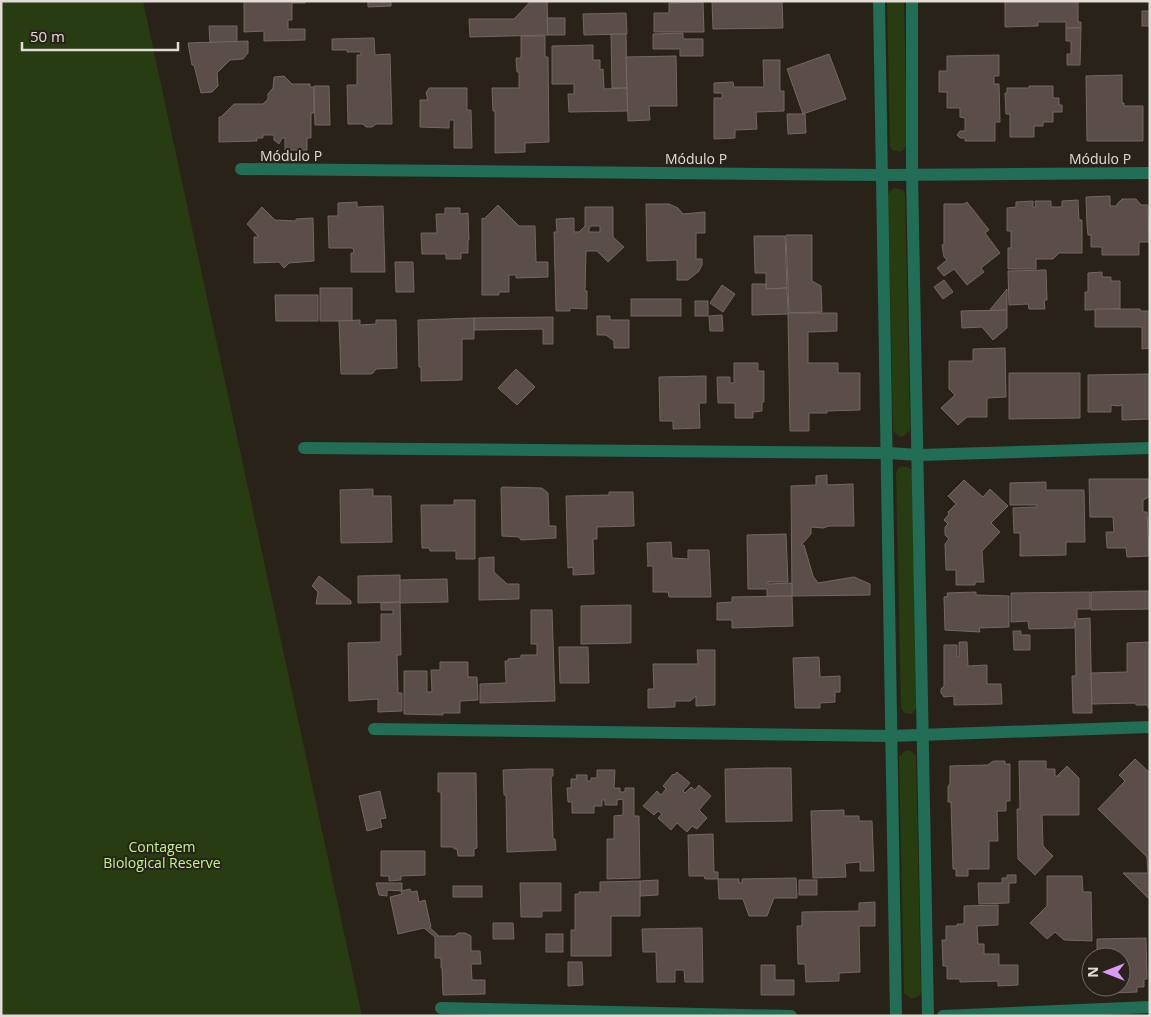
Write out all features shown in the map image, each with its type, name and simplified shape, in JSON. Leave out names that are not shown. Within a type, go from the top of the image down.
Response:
[{"type":"street","points":[[879,1],[896,1016]]},
{"type":"street","points":[[912,1],[912,174],[928,1016]]},
{"type":"street","name":"Módulo P","points":[[241,169],[882,174],[1150,173]]},
{"type":"street","points":[[304,448],[918,455],[1150,448]]},
{"type":"street","points":[[374,729],[923,736],[1150,727]]},
{"type":"street","points":[[942,1016],[1150,1007]]},
{"type":"street","points":[[441,1008],[791,1016]]},
{"type":"green space","name":"Contagem Biological Reserve","points":[[1,1],[143,1],[362,1016],[1,1016]]},
{"type":"green space","points":[[887,1],[904,1],[907,145],[901,152],[892,150],[890,146]]},
{"type":"green space","points":[[894,188],[903,190],[905,194],[910,430],[900,437],[893,431],[888,195]]},
{"type":"green space","points":[[902,466],[913,471],[917,707],[912,714],[905,713],[901,708],[896,473],[898,468]]},
{"type":"green space","points":[[910,750],[916,756],[921,992],[919,996],[911,999],[904,993],[899,757],[905,751]]},
{"type":"building","points":[[244,1],[305,1],[305,3],[292,3],[292,20],[288,20],[288,29],[305,29],[305,40],[264,41],[264,31],[244,32]]},
{"type":"building","points":[[368,1],[391,1],[391,6],[368,7]]},
{"type":"building","points":[[531,1],[547,1],[548,35],[470,37],[469,19],[514,19]]},
{"type":"building","points":[[712,1],[782,1],[783,28],[713,29]]},
{"type":"building","points":[[1005,1],[1078,1],[1078,22],[1081,22],[1081,28],[1066,28],[1066,22],[1038,22],[1038,26],[1005,27]]},
{"type":"building","points":[[703,2],[704,32],[654,32],[654,13],[669,13],[669,3]]},
{"type":"building","points":[[1142,11],[1150,11],[1150,26],[1142,26]]},
{"type":"building","points":[[626,13],[627,34],[584,35],[583,14]]},
{"type":"building","points":[[547,18],[565,18],[565,35],[548,35]]},
{"type":"building","points":[[209,26],[237,26],[237,42],[210,43]]},
{"type":"building","points":[[1066,28],[1081,28],[1080,65],[1067,65],[1067,54],[1071,54],[1071,41],[1066,41]]},
{"type":"building","points":[[683,33],[683,39],[703,39],[703,56],[680,56],[680,49],[653,49],[653,34]]},
{"type":"building","points":[[611,34],[626,34],[627,88],[612,88]]},
{"type":"building","points":[[521,36],[545,36],[545,57],[548,57],[549,142],[525,143],[525,152],[495,153],[495,111],[493,111],[492,88],[519,88],[519,72],[517,72],[516,58],[521,58]]},
{"type":"building","points":[[374,38],[375,55],[390,54],[392,124],[376,124],[372,127],[366,127],[363,124],[348,124],[347,85],[357,85],[357,55],[361,55],[361,52],[332,50],[332,39]]},
{"type":"building","points":[[248,41],[248,53],[243,59],[230,60],[217,73],[218,86],[212,92],[201,93],[194,65],[192,65],[188,43]]},
{"type":"building","points":[[593,45],[593,60],[600,60],[600,70],[603,69],[604,89],[627,88],[628,111],[569,112],[568,94],[574,94],[574,84],[552,84],[552,46]]},
{"type":"building","points":[[829,54],[846,99],[803,114],[787,69]]},
{"type":"building","points":[[999,55],[999,76],[994,76],[994,84],[999,84],[1000,122],[995,122],[995,141],[965,141],[965,138],[960,138],[957,135],[960,131],[965,131],[965,118],[960,117],[960,108],[947,108],[947,92],[939,92],[939,71],[947,71],[947,56]]},
{"type":"building","points":[[676,56],[677,106],[649,106],[650,120],[628,121],[626,57]]},
{"type":"building","points":[[763,60],[780,60],[780,91],[784,91],[784,111],[756,112],[757,129],[735,130],[735,138],[714,139],[714,98],[722,98],[722,93],[714,93],[714,83],[733,82],[734,87],[764,87]]},
{"type":"building","points":[[1122,75],[1122,103],[1124,103],[1124,106],[1143,106],[1143,141],[1087,141],[1086,76]]},
{"type":"building","points":[[284,76],[292,84],[310,84],[310,87],[314,87],[314,113],[311,113],[311,138],[307,138],[307,150],[285,150],[285,138],[282,138],[279,144],[274,140],[274,135],[263,135],[263,138],[257,138],[257,141],[219,142],[219,117],[234,104],[263,104],[268,99],[268,94],[273,88],[274,77]]},
{"type":"building","points":[[314,86],[329,86],[330,125],[315,125]]},
{"type":"building","points":[[1029,86],[1053,86],[1053,98],[1059,98],[1062,112],[1053,112],[1053,122],[1043,122],[1043,126],[1034,126],[1034,137],[1010,137],[1010,114],[1006,114],[1005,93],[1007,93],[1007,88],[1029,88]]},
{"type":"building","points":[[429,88],[467,88],[467,110],[471,110],[472,148],[454,148],[454,120],[449,120],[449,128],[420,127],[420,100],[428,100],[426,93]]},
{"type":"building","points":[[787,114],[805,114],[806,133],[788,134]]},
{"type":"building","points":[[1110,196],[1110,206],[1117,206],[1122,199],[1136,199],[1141,205],[1148,205],[1149,242],[1139,242],[1139,255],[1102,255],[1102,247],[1091,247],[1091,235],[1088,235],[1087,225],[1086,197]]},
{"type":"building","points":[[1078,200],[1079,220],[1082,220],[1082,253],[1059,253],[1053,259],[1036,259],[1036,269],[1008,269],[1008,248],[1011,248],[1011,231],[1007,231],[1007,208],[1016,207],[1016,202],[1033,201],[1033,207],[1036,207],[1035,201],[1051,201],[1051,207],[1062,207],[1062,201]]},
{"type":"building","points":[[357,202],[357,207],[383,206],[385,272],[351,272],[351,253],[354,253],[353,248],[329,248],[328,216],[338,216],[338,203]]},
{"type":"building","points":[[967,202],[989,230],[985,233],[1000,253],[981,268],[984,272],[967,285],[954,269],[944,276],[937,268],[947,260],[944,257],[942,245],[944,244],[944,204],[964,204]]},
{"type":"building","points":[[646,204],[669,204],[678,208],[683,214],[705,212],[705,233],[696,233],[696,259],[702,259],[702,265],[699,271],[688,280],[677,280],[677,260],[647,261]]},
{"type":"building","points":[[498,205],[519,226],[535,226],[536,262],[548,262],[548,277],[516,278],[516,275],[509,275],[509,292],[499,292],[499,295],[482,295],[482,218],[484,219]]},
{"type":"building","points":[[262,207],[275,220],[296,221],[296,219],[313,218],[314,261],[289,263],[284,268],[279,262],[254,263],[254,237],[258,236],[247,224]]},
{"type":"building","points":[[585,207],[613,207],[613,237],[624,247],[608,262],[597,251],[586,251],[585,291],[587,291],[587,309],[570,308],[570,311],[556,311],[554,232],[557,232],[556,219],[574,218],[574,232],[579,232],[585,226]],"holes":[[[591,226],[600,226],[600,232],[589,232]]]},
{"type":"building","points":[[445,208],[460,208],[460,214],[468,213],[468,253],[461,253],[461,259],[446,259],[446,254],[422,254],[421,233],[437,233],[436,214],[445,214]]},
{"type":"building","points":[[786,235],[812,235],[812,281],[821,286],[822,312],[789,313]]},
{"type":"building","points":[[754,236],[785,236],[787,288],[766,289],[766,273],[755,273]]},
{"type":"building","points":[[395,262],[413,262],[414,292],[396,292]]},
{"type":"building","points":[[1046,270],[1047,300],[1044,300],[1045,309],[1029,309],[1028,304],[1009,305],[1008,271]]},
{"type":"building","points":[[1102,272],[1102,277],[1111,277],[1111,281],[1120,281],[1120,309],[1085,310],[1085,292],[1088,292],[1088,273]]},
{"type":"building","points":[[944,280],[953,292],[943,299],[934,287]]},
{"type":"building","points":[[752,284],[766,284],[766,289],[787,288],[788,314],[752,315]]},
{"type":"building","points":[[722,285],[735,294],[723,312],[710,303]]},
{"type":"building","points":[[320,288],[352,288],[352,321],[320,321]]},
{"type":"building","points":[[1007,289],[1007,310],[989,311]]},
{"type":"building","points":[[275,295],[318,295],[318,321],[276,321]]},
{"type":"building","points":[[631,299],[681,299],[681,316],[631,316]]},
{"type":"building","points":[[695,301],[708,301],[708,316],[695,316]]},
{"type":"building","points":[[1095,309],[1140,309],[1140,311],[1150,311],[1150,348],[1142,349],[1142,327],[1095,327]]},
{"type":"building","points":[[1007,310],[1007,328],[993,340],[982,327],[962,328],[961,311]]},
{"type":"building","points":[[788,313],[837,313],[837,331],[808,332],[808,363],[838,363],[838,373],[860,373],[860,410],[809,413],[809,431],[790,431]]},
{"type":"building","points":[[722,315],[723,331],[710,331],[709,316]]},
{"type":"building","points":[[597,316],[610,316],[610,320],[629,320],[629,348],[614,348],[614,341],[606,335],[597,335]]},
{"type":"building","points":[[553,317],[553,344],[543,344],[543,329],[474,330],[474,318]]},
{"type":"building","points":[[474,318],[474,339],[462,339],[462,380],[421,381],[418,320]]},
{"type":"building","points":[[360,320],[360,325],[376,324],[376,320],[396,320],[397,368],[376,369],[370,374],[341,374],[339,321]]},
{"type":"building","points":[[1005,348],[1006,397],[987,398],[987,417],[967,417],[958,425],[941,408],[955,395],[949,389],[949,361],[973,361],[973,349]]},
{"type":"building","points":[[734,363],[758,363],[758,371],[764,371],[764,402],[762,402],[762,411],[753,412],[753,418],[735,418],[735,403],[718,403],[717,377],[730,377],[730,383],[734,383]]},
{"type":"building","points":[[516,369],[535,387],[517,405],[498,388]]},
{"type":"building","points":[[1009,373],[1080,373],[1080,418],[1009,419]]},
{"type":"building","points":[[1148,374],[1150,376],[1150,419],[1122,420],[1122,405],[1111,405],[1111,412],[1088,412],[1088,375]]},
{"type":"building","points":[[706,376],[706,403],[699,403],[700,428],[673,429],[673,421],[660,421],[659,377]]},
{"type":"building","points":[[827,475],[827,485],[853,484],[854,526],[811,527],[811,534],[801,545],[804,545],[813,576],[818,583],[854,577],[870,584],[870,595],[792,596],[791,486],[816,485],[816,476]]},
{"type":"building","points":[[1089,479],[1149,479],[1149,497],[1143,500],[1143,512],[1147,512],[1149,556],[1127,557],[1126,548],[1107,548],[1106,532],[1114,532],[1113,517],[1090,517]]},
{"type":"building","points":[[964,480],[983,497],[990,489],[1008,506],[991,523],[1000,532],[982,551],[984,582],[975,582],[975,585],[956,585],[956,570],[946,570],[945,544],[949,539],[945,535],[945,527],[948,524],[944,520],[949,514],[948,512],[956,504],[948,496]]},
{"type":"building","points":[[1046,482],[1046,490],[1084,490],[1085,542],[1066,542],[1066,555],[1020,556],[1020,533],[1014,533],[1013,508],[1037,507],[1037,505],[1010,505],[1010,483]]},
{"type":"building","points":[[501,488],[542,488],[548,493],[549,526],[556,526],[556,538],[521,540],[519,537],[502,536]]},
{"type":"building","points":[[373,489],[373,496],[391,496],[392,542],[341,543],[340,490]]},
{"type":"building","points":[[609,492],[633,492],[634,526],[597,527],[597,539],[593,539],[594,574],[573,575],[573,567],[568,568],[566,496],[609,495]]},
{"type":"building","points":[[454,500],[475,500],[475,559],[456,559],[456,551],[430,551],[429,548],[422,548],[421,505],[454,505]]},
{"type":"building","points":[[786,534],[788,582],[768,582],[768,584],[792,583],[792,596],[767,596],[767,589],[748,589],[747,535]]},
{"type":"building","points":[[671,542],[672,558],[688,559],[688,550],[709,550],[711,597],[669,597],[668,592],[653,592],[653,566],[647,566],[647,543]]},
{"type":"building","points":[[494,557],[494,572],[507,584],[519,584],[519,599],[479,600],[479,558]]},
{"type":"building","points":[[400,575],[400,602],[358,603],[358,576]]},
{"type":"building","points":[[319,576],[351,601],[351,604],[316,604],[318,592],[312,586]]},
{"type":"building","points":[[447,579],[448,602],[400,603],[400,580]]},
{"type":"building","points":[[1150,591],[1150,609],[1091,610],[1091,592]]},
{"type":"building","points":[[976,592],[976,595],[1009,596],[1009,627],[979,628],[980,632],[945,630],[944,597],[948,596],[947,593]]},
{"type":"building","points":[[1090,592],[1090,609],[1077,609],[1077,619],[1090,618],[1092,713],[1073,713],[1072,676],[1076,676],[1075,621],[1074,628],[1029,629],[1028,621],[1011,622],[1011,593]]},
{"type":"building","points":[[792,596],[793,626],[732,628],[732,620],[717,620],[717,603],[732,602],[732,597]]},
{"type":"building","points":[[400,602],[401,655],[397,655],[398,693],[402,693],[402,711],[378,712],[378,699],[349,701],[348,643],[381,642],[381,614],[393,614],[393,610],[381,610],[381,603]]},
{"type":"building","points":[[631,605],[631,643],[581,644],[581,606]]},
{"type":"building","points":[[531,610],[552,610],[555,701],[480,703],[480,684],[506,683],[505,661],[521,658],[521,655],[537,655],[537,644],[531,644]]},
{"type":"building","points":[[1013,631],[1021,631],[1021,635],[1030,635],[1030,650],[1014,650]]},
{"type":"building","points":[[959,642],[967,642],[968,666],[987,665],[987,684],[1001,684],[1002,704],[954,705],[954,696],[944,697],[941,693],[941,689],[944,686],[944,645],[957,645],[957,657],[959,657]]},
{"type":"building","points":[[1150,642],[1150,708],[1148,708],[1148,705],[1136,705],[1136,703],[1092,704],[1091,673],[1127,672],[1127,643]]},
{"type":"building","points":[[559,647],[588,647],[589,683],[560,683]]},
{"type":"building","points":[[697,650],[715,650],[715,705],[696,706],[696,696],[690,701],[675,701],[675,707],[648,708],[648,689],[654,689],[653,664],[698,664]]},
{"type":"building","points":[[819,657],[820,677],[840,676],[840,692],[835,692],[835,702],[820,703],[820,708],[795,708],[793,658]]},
{"type":"building","points":[[440,662],[468,662],[468,677],[477,677],[478,700],[460,701],[460,713],[443,713],[443,715],[404,714],[404,671],[427,671],[427,692],[432,692],[431,670],[440,670]]},
{"type":"building","points":[[1135,759],[1150,773],[1150,873],[1148,873],[1147,857],[1098,809],[1125,781],[1119,775]]},
{"type":"building","points":[[993,761],[1005,761],[1005,764],[1010,764],[1010,801],[1006,801],[1006,811],[997,811],[998,841],[989,841],[989,869],[968,869],[968,876],[956,876],[956,869],[953,869],[951,802],[948,802],[950,766],[988,765]]},
{"type":"building","points":[[1019,761],[1046,761],[1046,769],[1055,769],[1055,776],[1060,776],[1058,775],[1067,766],[1079,778],[1079,815],[1042,815],[1043,846],[1053,856],[1035,875],[1018,859],[1017,809],[1020,809]]},
{"type":"building","points":[[791,768],[792,821],[726,822],[725,769]]},
{"type":"building","points":[[553,769],[553,776],[551,776],[553,839],[555,839],[556,850],[507,852],[506,795],[504,795],[503,770]]},
{"type":"building","points":[[597,770],[615,770],[614,788],[620,788],[620,792],[625,792],[625,788],[634,788],[634,816],[639,816],[640,878],[607,879],[607,839],[614,839],[614,816],[623,815],[623,799],[617,800],[617,805],[605,805],[605,800],[602,800],[602,806],[594,806],[594,813],[572,813],[572,802],[568,802],[567,788],[571,788],[571,779],[577,779],[576,775],[587,775],[587,781],[591,781],[591,778],[597,778]]},
{"type":"building","points":[[677,772],[690,783],[683,791],[685,793],[691,787],[695,790],[699,785],[711,796],[699,810],[707,818],[697,829],[692,826],[687,832],[677,823],[671,830],[658,818],[662,814],[658,811],[654,815],[643,806],[657,791],[661,795],[666,789],[663,786]]},
{"type":"building","points":[[438,773],[476,773],[477,848],[474,849],[474,856],[458,856],[457,849],[454,849],[454,847],[441,847],[441,792],[438,792]]},
{"type":"building","points":[[380,791],[386,818],[380,819],[382,827],[367,831],[359,796]]},
{"type":"building","points":[[844,810],[844,816],[859,816],[859,821],[872,821],[874,871],[860,871],[860,862],[847,863],[845,864],[846,877],[813,878],[811,811]]},
{"type":"building","points":[[713,834],[714,872],[718,872],[718,879],[705,879],[704,876],[689,876],[688,835]]},
{"type":"building","points":[[381,851],[425,851],[425,875],[401,876],[401,880],[389,881],[389,876],[381,876]]},
{"type":"building","points":[[1123,873],[1150,873],[1150,896],[1148,898]]},
{"type":"building","points":[[1007,875],[1016,875],[1016,883],[1009,883],[1009,903],[979,904],[978,883],[1002,883],[1002,878],[1007,878]]},
{"type":"building","points":[[1047,876],[1082,876],[1083,892],[1091,892],[1092,941],[1064,940],[1055,932],[1047,939],[1030,923],[1047,906]]},
{"type":"building","points":[[796,878],[797,898],[774,898],[767,916],[749,916],[743,899],[719,899],[718,879],[739,879],[739,883],[742,883],[742,879]]},
{"type":"building","points":[[658,880],[658,895],[640,896],[640,881]]},
{"type":"building","points":[[799,880],[817,880],[817,895],[799,895]]},
{"type":"building","points":[[640,881],[640,916],[611,916],[611,956],[571,956],[571,930],[575,930],[575,894],[579,894],[579,892],[600,892],[600,882]]},
{"type":"building","points":[[376,883],[402,883],[402,891],[387,890],[387,896],[379,895]]},
{"type":"building","points":[[520,883],[561,883],[561,911],[542,911],[542,917],[521,917]]},
{"type":"building","points":[[453,886],[482,886],[482,897],[453,897]]},
{"type":"building","points":[[410,889],[411,892],[417,891],[419,902],[425,900],[431,927],[429,927],[437,936],[455,936],[458,933],[465,933],[471,936],[471,951],[480,951],[481,964],[471,964],[472,980],[485,980],[485,994],[443,995],[441,958],[435,958],[435,937],[424,928],[398,934],[390,897],[402,894],[401,891]]},
{"type":"building","points":[[875,902],[875,926],[859,926],[860,972],[839,973],[839,981],[806,982],[805,964],[798,964],[797,926],[802,926],[802,912],[859,911],[859,903]]},
{"type":"building","points":[[998,905],[998,925],[977,926],[978,944],[984,944],[984,954],[999,954],[999,965],[1018,965],[1018,985],[998,986],[998,981],[960,982],[960,979],[947,979],[947,966],[943,966],[942,940],[946,940],[946,926],[964,924],[964,906]]},
{"type":"building","points":[[493,923],[513,923],[514,939],[493,939]]},
{"type":"building","points":[[702,928],[703,982],[685,982],[684,970],[675,970],[675,982],[657,982],[656,952],[643,952],[642,929]]},
{"type":"building","points":[[546,934],[563,934],[563,952],[546,952]]},
{"type":"building","points":[[1146,938],[1147,979],[1144,979],[1144,987],[1137,987],[1137,992],[1131,992],[1131,947],[1097,947],[1097,939]]},
{"type":"building","points":[[568,962],[582,962],[583,985],[568,986]]},
{"type":"building","points":[[761,965],[775,965],[775,980],[794,980],[794,995],[761,995]]}]
